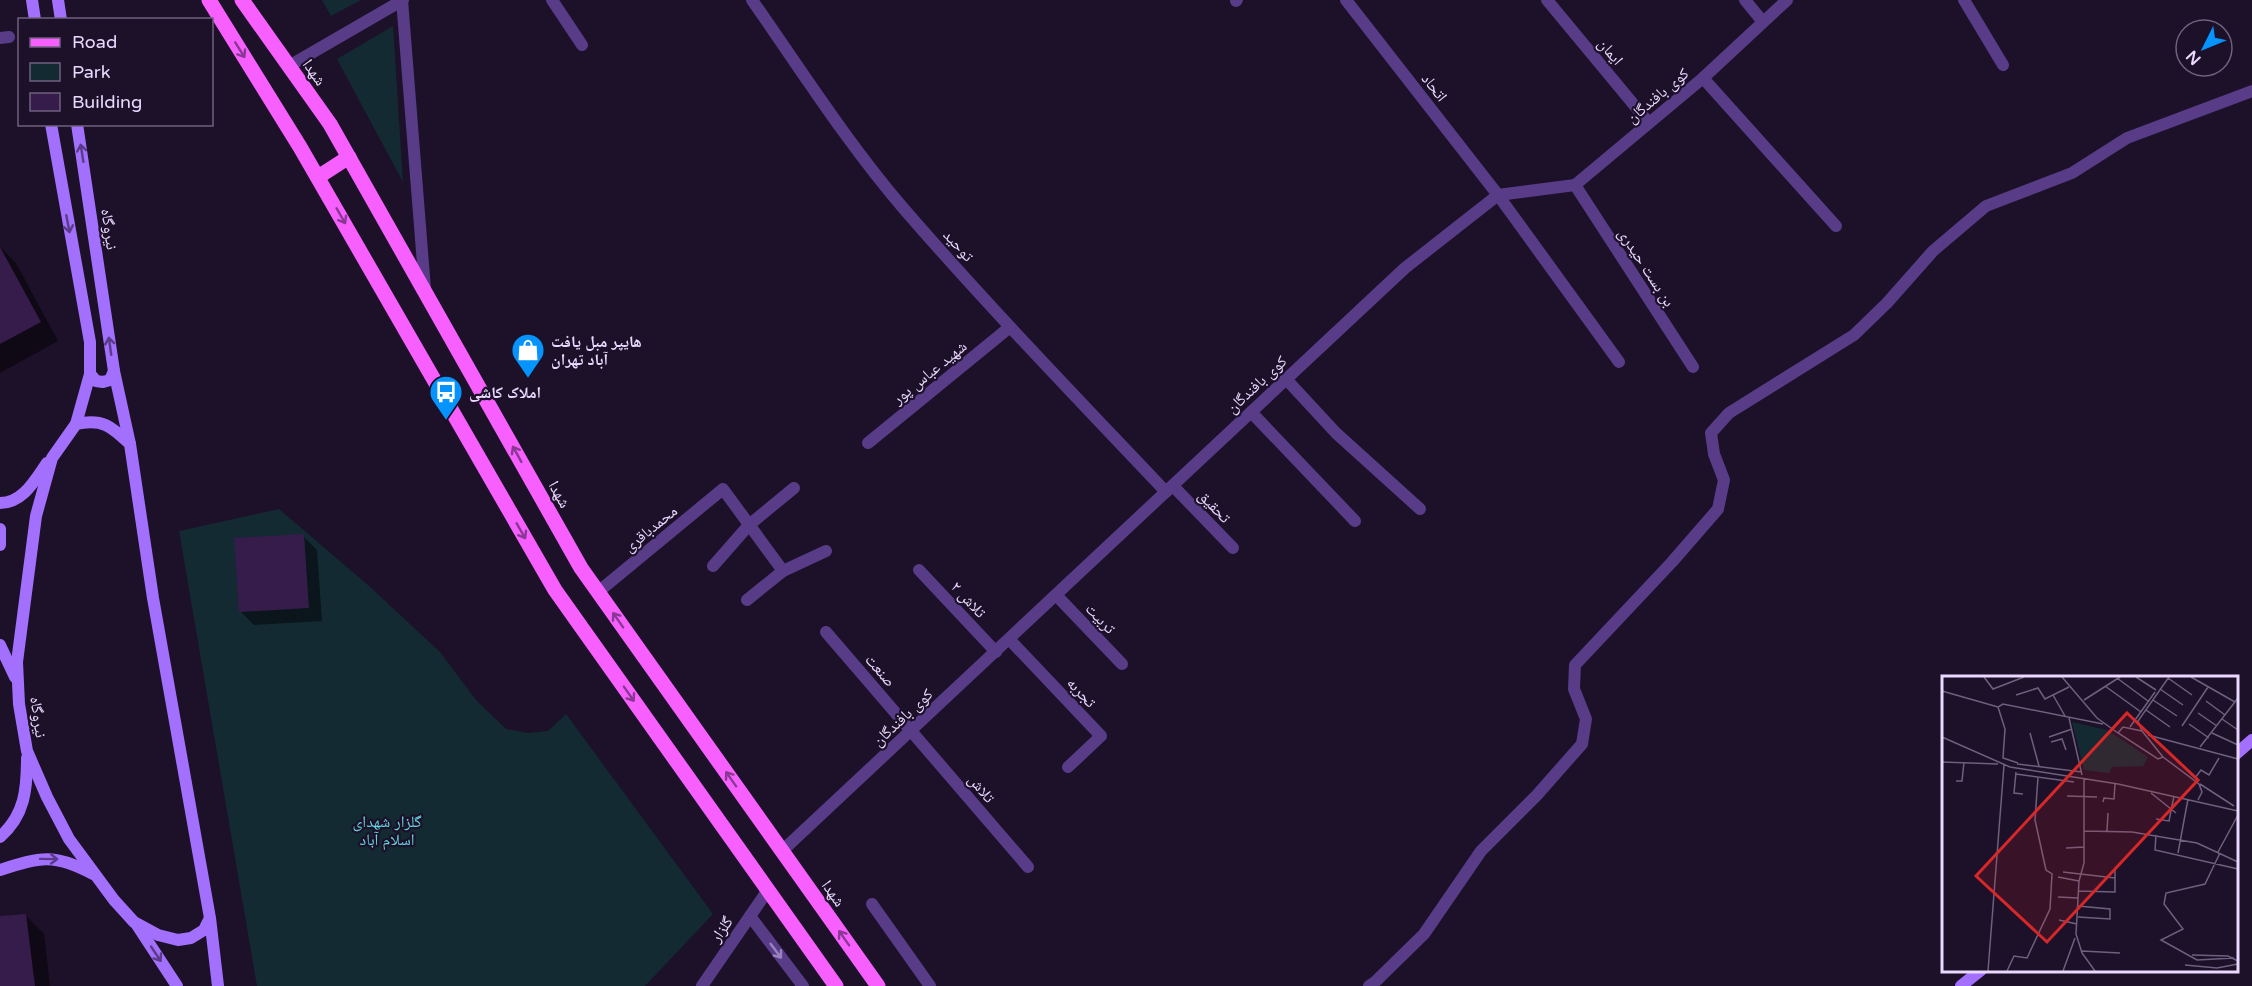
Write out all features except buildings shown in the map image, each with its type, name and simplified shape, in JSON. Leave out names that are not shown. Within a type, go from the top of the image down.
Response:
[{"type":"main road","points":[[32,0],[35,18]]},
{"type":"main road","points":[[58,0],[61,18]]},
{"type":"main road","points":[[209,0],[318,177],[555,590],[836,986]]},
{"type":"main road","name":"شهدا","points":[[242,0],[330,124],[581,568],[878,986]]},
{"type":"main road","name":"نیروگاه","points":[[51,126],[90,342],[90,374],[76,424],[52,458],[36,516],[17,662],[19,704],[27,751],[69,839],[114,900],[134,922],[177,986]]},
{"type":"main road","name":"نیروگاه","points":[[77,126],[114,371],[130,444],[153,598],[210,918],[218,986]]},
{"type":"main road","points":[[318,177],[349,157]]},
{"type":"main road","points":[[90,374],[96,381],[103,382],[110,380],[114,371]]},
{"type":"main road","points":[[76,424],[91,421],[105,424],[116,430],[130,444]]},
{"type":"main road","points":[[0,503],[9,503],[26,492],[52,458]]},
{"type":"main road","points":[[0,529],[0,544]]},
{"type":"main road","points":[[0,645],[18,683]]},
{"type":"main road","points":[[2237,752],[2252,740]]},
{"type":"main road","points":[[0,837],[10,828],[22,809],[27,790],[27,751]]},
{"type":"main road","points":[[0,870],[34,860],[55,858],[72,863],[96,876]]},
{"type":"main road","name":"نیروگاه","points":[[134,922],[158,935],[178,940],[191,938],[204,930],[210,918]]},
{"type":"main road","points":[[1961,986],[1979,971]]},
{"type":"street","points":[[289,66],[402,0],[425,291]]},
{"type":"street","points":[[552,0],[582,45]]},
{"type":"street","name":"توحید","points":[[752,0],[843,130],[903,208],[1010,327],[1169,489]]},
{"type":"street","name":"اتحاد","points":[[1346,0],[1498,195],[1619,362]]},
{"type":"street","name":"ایمان","points":[[1547,0],[1649,123]]},
{"type":"street","points":[[1745,0],[1763,22]]},
{"type":"street","name":"کوی بافندگان","points":[[1575,185],[1703,78],[1787,0]]},
{"type":"street","points":[[1964,0],[2004,65]]},
{"type":"street","points":[[1703,78],[1836,226]]},
{"type":"street","points":[[1369,986],[1424,934],[1481,851],[1537,795],[1582,744],[1586,719],[1574,689],[1575,665],[1672,562],[1718,509],[1724,480],[1714,454],[1711,433],[1729,413],[1854,335],[1887,303],[1933,251],[1986,206],[2072,173],[2127,138],[2252,91]]},
{"type":"street","points":[[1498,195],[1575,185]]},
{"type":"street","name":"بن بست حیدری","points":[[1575,185],[1692,367]]},
{"type":"street","name":"کوی بافندگان","points":[[782,851],[1404,268],[1498,195]]},
{"type":"street","name":"شهید عباس پور","points":[[867,443],[1010,327]]},
{"type":"street","points":[[1286,379],[1336,433],[1420,509]]},
{"type":"street","points":[[1251,412],[1356,521]]},
{"type":"street","points":[[713,566],[749,525],[794,488]]},
{"type":"street","name":"محمدباقری","points":[[598,592],[723,489],[749,525]]},
{"type":"street","name":"تحقیق","points":[[1169,489],[1233,548]]},
{"type":"street","points":[[749,525],[783,572]]},
{"type":"street","points":[[747,600],[783,572],[826,551]]},
{"type":"street","name":"تلاش ۲","points":[[919,570],[996,652]]},
{"type":"street","name":"تربیت","points":[[1056,595],[1122,664]]},
{"type":"street","name":"صنعت","points":[[826,632],[912,730]]},
{"type":"street","name":"تجربه","points":[[1010,639],[1101,736],[1068,766]]},
{"type":"street","name":"تلاش","points":[[912,730],[1028,867]]},
{"type":"street","name":"گلزار","points":[[702,986],[768,890]]},
{"type":"street","points":[[872,904],[930,986]]},
{"type":"street","points":[[750,915],[800,985]]},
{"type":"green space","points":[[322,0],[361,0],[331,16]]},
{"type":"green space","points":[[393,26],[403,182],[337,59]]},
{"type":"green space","name":"گلزار شهدای اسلام آباد","points":[[279,509],[369,586],[440,652],[476,700],[506,729],[528,733],[548,731],[566,714],[713,914],[645,986],[257,986],[179,531]]},
{"type":"place","name":"هایپر مبل یافت آباد تهران","points":[[528,379]]},
{"type":"place","name":"املاک کاشی","points":[[446,421]]}]
